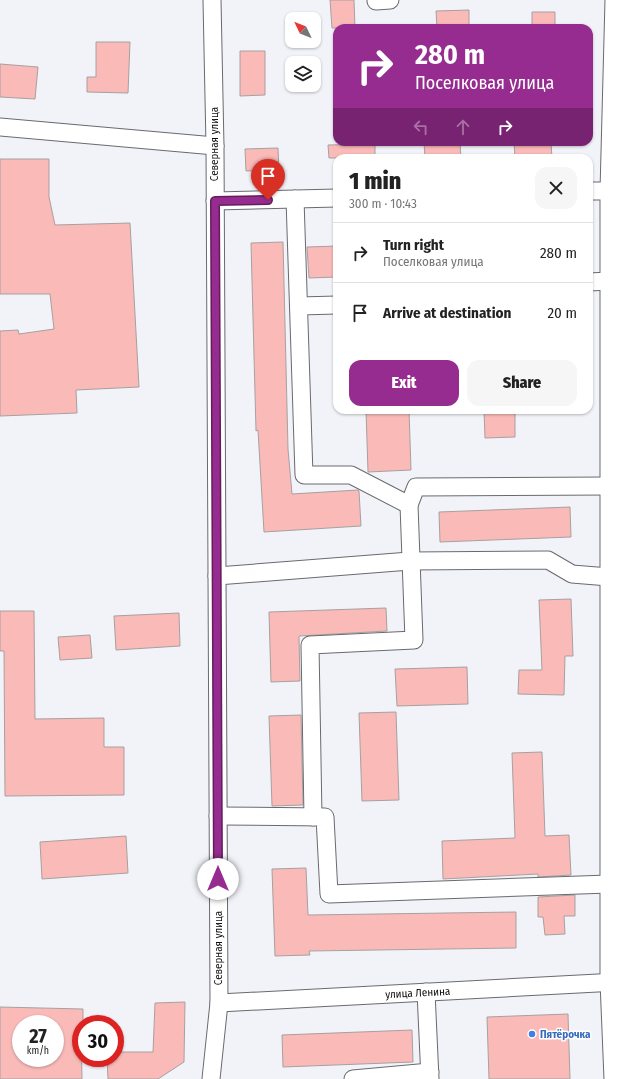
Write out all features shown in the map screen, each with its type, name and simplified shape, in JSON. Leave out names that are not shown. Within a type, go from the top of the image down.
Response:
[{"type":"street","name":"Северная улица","points":[[211,1079],[219,1004],[215,146],[212,0]]},
{"type":"street","points":[[613,1079],[613,982],[609,884],[609,577],[610,281],[613,214],[609,191],[614,68],[614,0]]},
{"type":"street","points":[[0,127],[215,146]]},
{"type":"street","points":[[593,191],[609,191]]},
{"type":"street","points":[[215,201],[333,198]]},
{"type":"street","points":[[295,199],[304,475],[351,475],[409,504]]},
{"type":"street","points":[[593,282],[610,281]]},
{"type":"street","points":[[299,306],[333,305]]},
{"type":"street","points":[[313,817],[310,645],[414,640],[409,504],[416,487],[610,486]]},
{"type":"street","points":[[217,576],[410,561],[548,560],[572,574],[609,577]]},
{"type":"street","points":[[218,816],[325,817],[330,894],[609,884]]},
{"type":"street","name":"улица Ленина","points":[[219,1004],[613,982]]},
{"type":"street","points":[[353,1079],[430,1076],[426,992]]},
{"type":"building","points":[[330,0],[354,0],[355,24],[333,24],[332,28]]},
{"type":"building","points":[[469,10],[469,24],[437,24],[436,11]]},
{"type":"building","points":[[532,12],[555,12],[555,24],[532,24]]},
{"type":"building","points":[[96,42],[130,42],[128,93],[87,92],[87,77],[96,77]]},
{"type":"building","points":[[240,51],[265,51],[265,95],[240,96]]},
{"type":"building","points":[[0,64],[38,67],[35,99],[0,97]]},
{"type":"building","points":[[328,145],[375,146],[375,154],[333,154],[333,158],[329,158]]},
{"type":"building","points":[[424,146],[460,146],[461,154],[425,154]]},
{"type":"building","points":[[514,146],[551,146],[552,154],[515,154]]},
{"type":"building","points":[[278,148],[279,170],[246,171],[245,149]]},
{"type":"building","points":[[0,159],[49,159],[49,197],[55,225],[130,223],[139,387],[76,390],[77,413],[0,416],[0,331],[18,330],[19,334],[54,329],[50,294],[0,294]]},
{"type":"building","points":[[283,242],[288,449],[292,494],[358,490],[361,526],[264,532],[258,430],[256,431],[251,243]]},
{"type":"building","points":[[333,246],[333,277],[309,278],[307,247]]},
{"type":"building","points":[[366,414],[409,414],[411,470],[368,472]]},
{"type":"building","points":[[484,414],[515,414],[515,437],[485,438]]},
{"type":"building","points":[[570,507],[571,537],[440,542],[439,512]]},
{"type":"building","points":[[571,599],[573,656],[565,656],[564,695],[518,694],[519,670],[542,670],[539,600]]},
{"type":"building","points":[[386,608],[387,631],[299,636],[300,681],[271,682],[269,612]]},
{"type":"building","points":[[0,611],[34,611],[35,719],[104,718],[104,747],[124,747],[124,795],[5,796],[4,651],[0,651]]},
{"type":"building","points":[[179,613],[180,646],[116,650],[114,616]]},
{"type":"building","points":[[90,635],[92,658],[60,660],[58,637]]},
{"type":"building","points":[[467,667],[468,704],[397,706],[395,669]]},
{"type":"building","points":[[396,712],[399,800],[362,801],[359,713]]},
{"type":"building","points":[[301,715],[303,805],[272,806],[269,716]]},
{"type":"building","points":[[542,752],[545,836],[569,835],[571,875],[538,877],[538,874],[443,879],[442,841],[515,838],[512,753]]},
{"type":"building","points":[[126,836],[128,873],[42,879],[40,842]]},
{"type":"building","points":[[306,868],[308,915],[516,912],[516,948],[309,951],[310,955],[275,956],[272,869]]},
{"type":"building","points":[[575,895],[575,916],[564,916],[565,934],[545,935],[543,917],[538,917],[538,897]]},
{"type":"building","points":[[185,1002],[184,1062],[158,1079],[108,1079],[107,1067],[124,1067],[124,1052],[153,1052],[155,1003]]},
{"type":"building","points":[[0,1007],[83,1009],[83,1015],[72,1015],[72,1067],[82,1067],[82,1079],[0,1079]]},
{"type":"building","points":[[568,1014],[570,1079],[489,1079],[487,1017]]},
{"type":"building","points":[[412,1030],[413,1062],[283,1067],[282,1035]]},
{"type":"place","name":"Пятёрочка","points":[[532,1034]]},
{"type":"route","points":[[218,879],[215,201],[268,200]]}]
